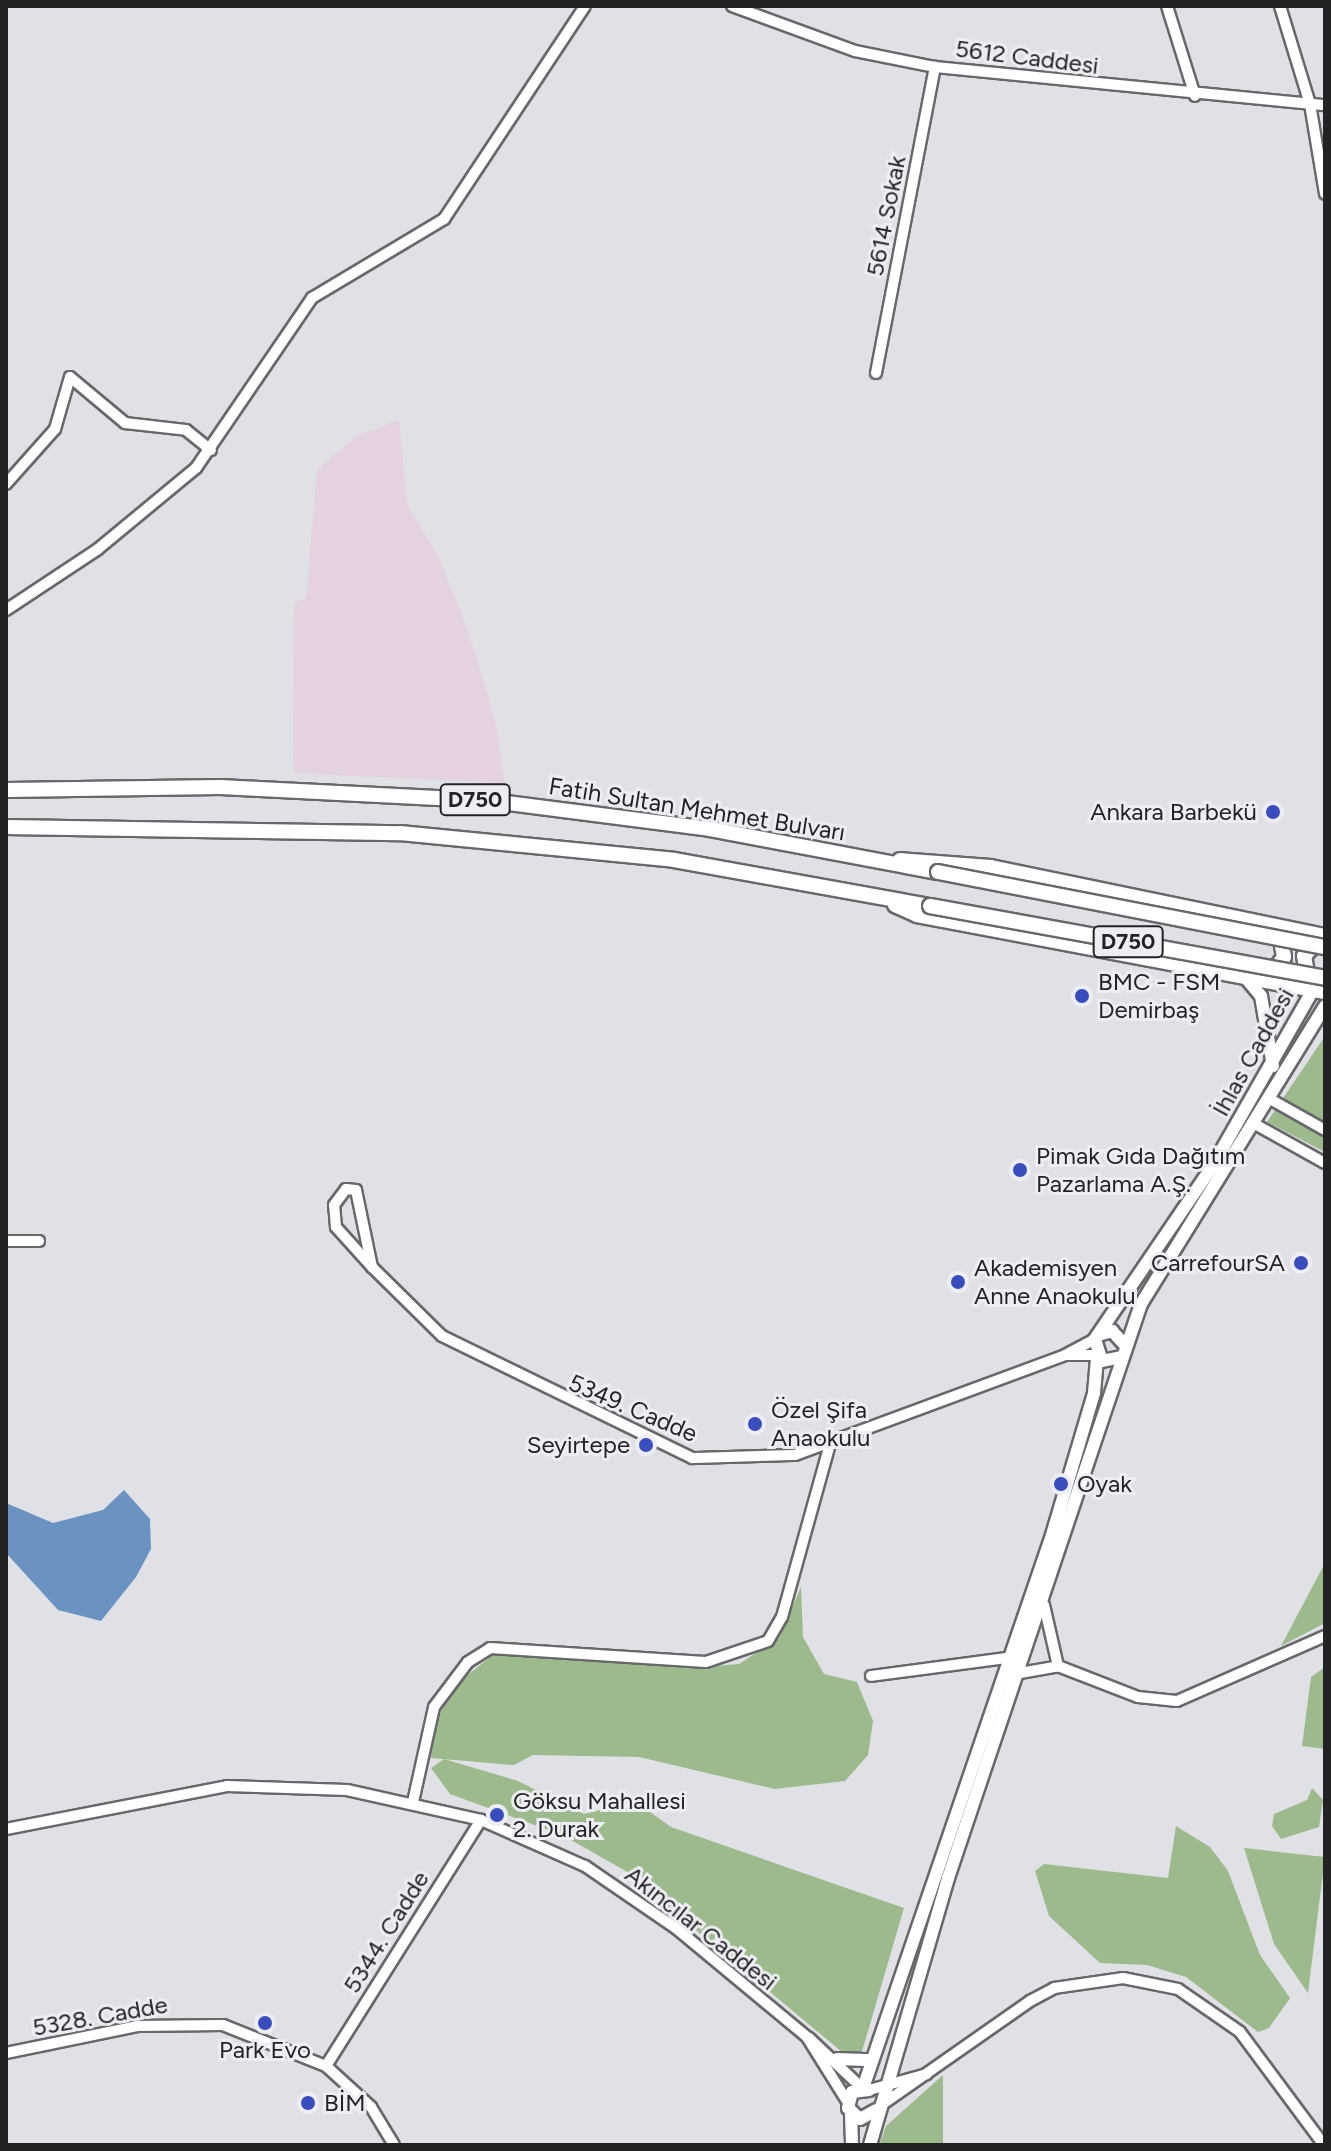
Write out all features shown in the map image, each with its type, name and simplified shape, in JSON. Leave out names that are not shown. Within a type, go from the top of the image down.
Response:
[{"type":"highway","name":"Fatih Sultan Mehmet Bulvarı","points":[[6,790],[220,787],[492,801],[710,829],[1325,947]]},
{"type":"highway","points":[[6,827],[400,833],[674,860],[877,896],[917,915],[1319,991]]},
{"type":"highway","points":[[884,862],[944,860],[1325,936],[1302,963],[1319,991]]},
{"type":"highway","name":"D750","points":[[877,896],[1325,978]]},
{"type":"highway","points":[[1252,978],[1284,957],[1273,924]]},
{"type":"main road","points":[[1252,978],[1261,996],[1273,1067]]},
{"type":"main road","name":"İhlas Caddesi","points":[[1097,1337],[1147,1271],[1319,991]]},
{"type":"main road","name":"İhlas Caddesi","points":[[1014,1677],[1044,1605],[1124,1351],[1152,1284],[1303,1048],[1325,1006]]},
{"type":"main road","points":[[1303,1048],[1325,1028]]},
{"type":"main road","points":[[851,2115],[865,2119],[872,2096],[889,2069],[1014,1677],[1013,1657],[1085,1430],[1097,1337],[1112,1331],[1124,1351],[1096,1356]]},
{"type":"main road","points":[[870,2145],[872,2060],[1014,1677]]},
{"type":"main road","points":[[837,2059],[872,2060]]},
{"type":"main road","points":[[852,2145],[847,2101],[872,2096]]},
{"type":"street","points":[[6,610],[147,512],[211,450],[312,298],[444,219],[585,6]]},
{"type":"street","name":"5612 Caddesi","points":[[732,6],[855,51],[935,67],[1195,96],[1325,105]]},
{"type":"street","points":[[1167,6],[1195,96]]},
{"type":"street","points":[[1280,6],[1310,104],[1325,194]]},
{"type":"street","name":"5614 Sokak","points":[[876,373],[935,67]]},
{"type":"street","points":[[6,484],[55,429],[70,377],[125,423],[186,430],[211,450]]},
{"type":"street","points":[[1270,1099],[1325,1130]]},
{"type":"street","points":[[1253,1123],[1325,1163]]},
{"type":"street","name":"5349. Cadde","points":[[372,1267],[356,1190],[346,1189],[334,1205],[336,1227],[372,1267],[465,1353],[676,1452],[771,1457],[830,1444],[1065,1355],[1096,1356]]},
{"type":"street","points":[[6,1241],[39,1241]]},
{"type":"street","points":[[1065,1355],[1097,1337]]},
{"type":"street","points":[[413,1802],[434,1707],[468,1662],[490,1648],[706,1662],[768,1641],[782,1617],[830,1444]]},
{"type":"street","points":[[1044,1605],[1058,1666]]},
{"type":"street","points":[[1014,1677],[1058,1666],[1138,1697],[1177,1701],[1325,1636]]},
{"type":"street","points":[[871,1676],[1013,1657]]},
{"type":"street","name":"Akıncılar Caddesi","points":[[6,1829],[227,1786],[347,1790],[413,1802],[481,1820],[615,1884],[837,2059],[872,2096]]},
{"type":"street","name":"5344. Cadde","points":[[326,2066],[481,1820]]},
{"type":"street","points":[[872,2096],[932,2072],[1054,1988],[1123,1978],[1158,1982],[1240,2032],[1324,2145]]},
{"type":"street","name":"5328. Cadde","points":[[6,2053],[137,2026],[207,2022],[258,2034],[326,2066],[371,2107],[394,2145]]},
{"type":"street","name":"Akıncılar Caddesi","points":[[807,2037],[847,2101]]},
{"type":"street","points":[[889,2069],[901,2083]]},
{"type":"street","points":[[872,2096],[932,2072]]},
{"type":"shaded area","points":[[399,420],[407,505],[438,556],[468,631],[495,719],[505,783],[293,773],[294,602],[306,599],[317,470],[358,435]]},
{"type":"green space","points":[[1325,1036],[1325,1152],[1267,1122]]},
{"type":"green space","points":[[1325,1563],[1325,1623],[1281,1646]]},
{"type":"green space","points":[[801,1587],[803,1637],[824,1674],[857,1682],[873,1721],[868,1755],[845,1781],[775,1789],[639,1757],[533,1755],[514,1765],[431,1758],[433,1726],[456,1684],[498,1651],[686,1668],[739,1664],[779,1638]]},
{"type":"green space","points":[[1325,1667],[1325,1749],[1302,1746],[1311,1677]]},
{"type":"green space","points":[[444,1759],[518,1781],[584,1814],[616,1806],[650,1812],[671,1827],[904,1908],[861,2055],[842,2052],[624,1870],[562,1835],[450,1794],[431,1768]]},
{"type":"green space","points":[[1312,1788],[1323,1800],[1319,1827],[1281,1839],[1272,1826],[1274,1814],[1307,1800]]},
{"type":"green space","points":[[1176,1826],[1210,1847],[1228,1871],[1260,1955],[1290,1998],[1269,2028],[1258,2032],[1186,1977],[1147,1965],[1100,1963],[1049,1916],[1035,1871],[1044,1864],[1168,1878]]},
{"type":"green space","points":[[1244,1848],[1325,1857],[1308,1993],[1274,1944]]},
{"type":"green space","points":[[943,2075],[943,2145],[879,2145],[886,2126]]},
{"type":"water","points":[[124,1490],[150,1519],[151,1549],[136,1577],[101,1621],[58,1610],[6,1553],[6,1503],[53,1523],[103,1510]]},
{"type":"place","name":"Ankara Barbekü","points":[[1273,812]]},
{"type":"place","name":"BMC - FSM Demirbaş","points":[[1082,996]]},
{"type":"place","name":"Pimak Gıda Dağıtım Pazarlama A.Ş.","points":[[1020,1170]]},
{"type":"place","name":"CarrefourSA","points":[[1301,1263]]},
{"type":"place","name":"Akademisyen Anne Anaokulu","points":[[958,1282]]},
{"type":"place","name":"Özel Şifa Anaokulu","points":[[755,1424]]},
{"type":"place","name":"Seyirtepe","points":[[646,1445]]},
{"type":"place","name":"Oyak","points":[[1061,1484]]},
{"type":"place","name":"Göksu Mahallesi 2. Durak","points":[[497,1815]]},
{"type":"place","name":"Park Evo","points":[[265,2023]]},
{"type":"place","name":"BİM","points":[[308,2103]]}]
